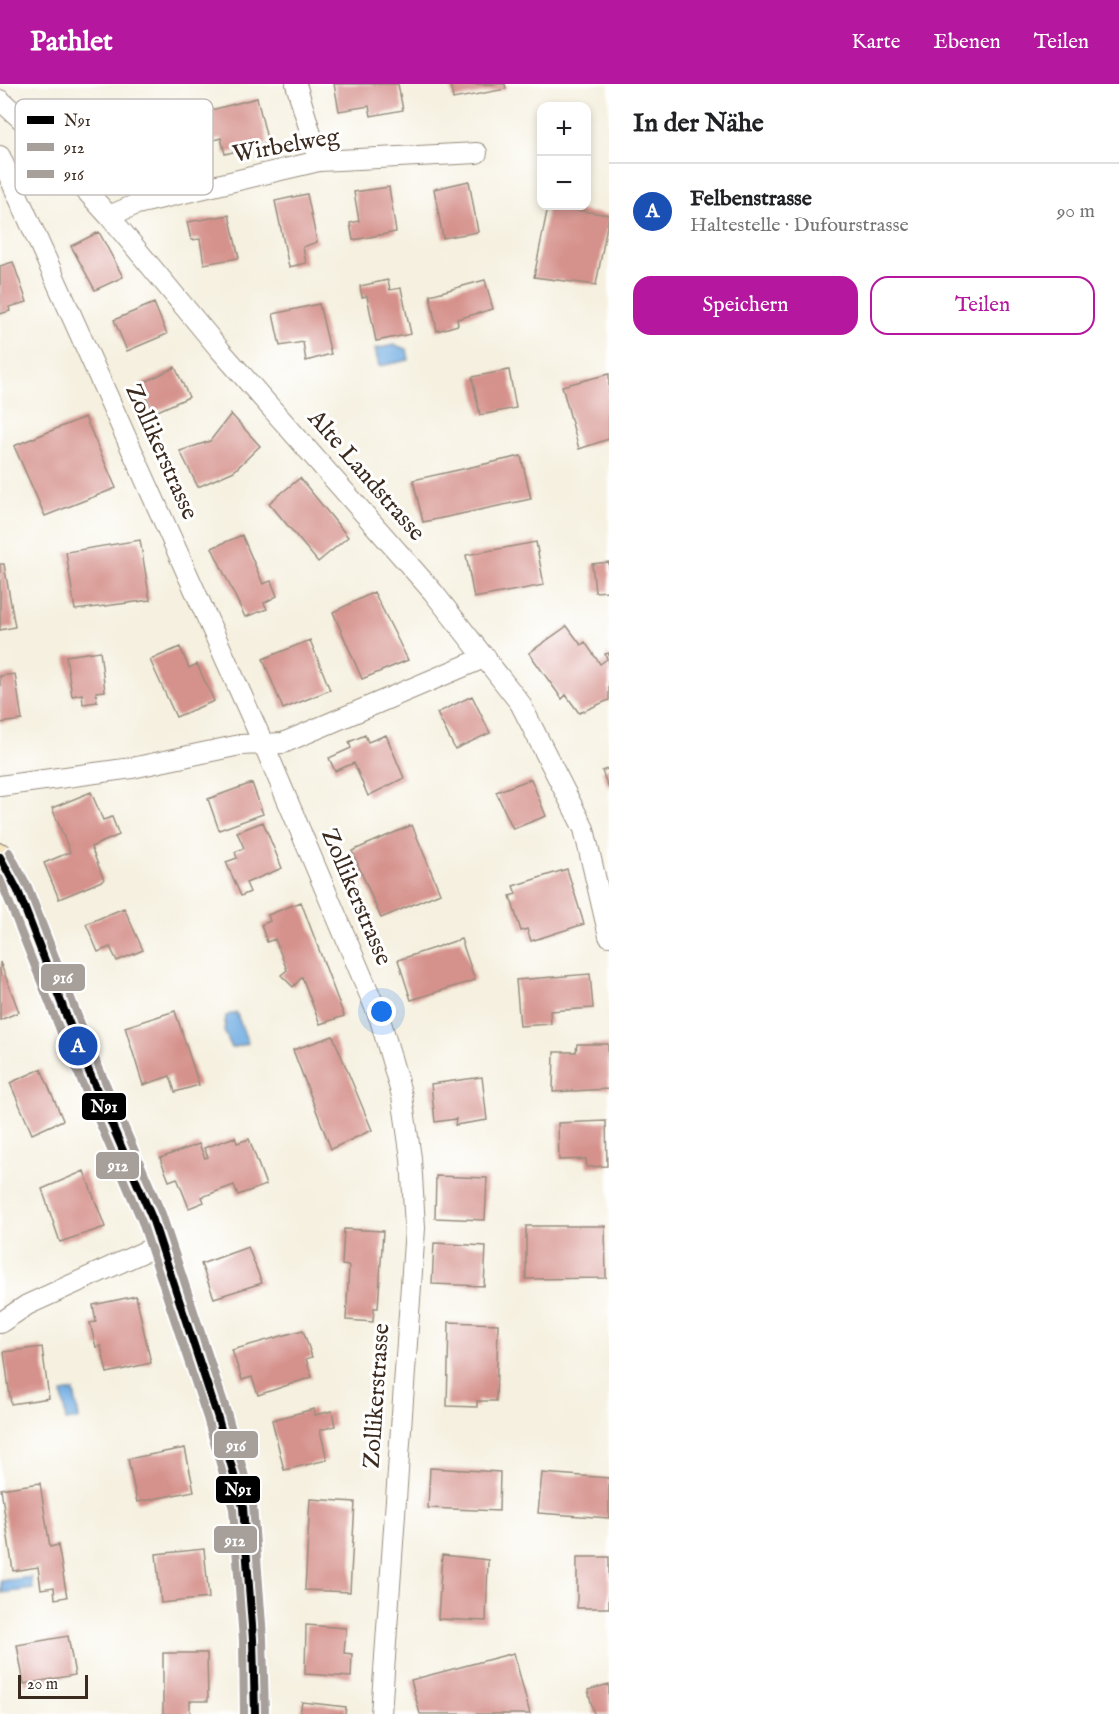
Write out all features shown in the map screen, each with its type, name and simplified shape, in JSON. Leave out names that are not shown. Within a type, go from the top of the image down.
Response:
[{"type":"main road","points":[[0,856],[18,891],[78,1046],[161,1244],[217,1415],[243,1507],[253,1639],[255,1714]]},
{"type":"street","points":[[296,84],[319,161]]},
{"type":"street","name":"Alte Landstrasse","points":[[0,100],[15,116]]},
{"type":"street","name":"Wirbelweg","points":[[213,186],[319,161],[477,153]]},
{"type":"street","name":"Zollikerstrasse","points":[[0,156],[15,189]]},
{"type":"street","name":"Zollikerstrasse","points":[[17,195],[264,745],[380,1018],[402,1096],[411,1158],[415,1228],[381,1714]]},
{"type":"street","name":"Alte Landstrasse","points":[[89,195],[221,351],[433,592],[520,703],[584,829],[609,936]]},
{"type":"street","name":"Wirbelweg","points":[[109,216],[136,204],[174,195]]},
{"type":"street","points":[[0,786],[132,768],[240,745],[283,743],[486,657]]},
{"type":"street","points":[[0,1323],[27,1305],[161,1244]]},
{"type":"water","points":[[394,345],[407,349],[409,360],[379,366],[375,349]]},
{"type":"water","points":[[236,1012],[248,1043],[232,1048],[224,1031],[226,1016]]},
{"type":"water","points":[[74,1391],[79,1419],[66,1421],[62,1393]]},
{"type":"water","points":[[31,1577],[33,1589],[2,1593],[1,1581]]},
{"type":"building","points":[[334,84],[398,84],[403,110],[371,116],[369,106],[339,111]]},
{"type":"building","points":[[450,84],[505,84],[506,89],[453,99]]},
{"type":"building","points":[[257,98],[268,143],[225,154],[221,138],[213,140],[213,110]]},
{"type":"building","points":[[469,181],[478,232],[443,238],[434,189]]},
{"type":"building","points":[[389,187],[396,232],[353,240],[350,223],[359,221],[354,192]]},
{"type":"building","points":[[307,194],[317,242],[303,247],[306,263],[289,267],[275,201]]},
{"type":"building","points":[[547,210],[575,210],[609,215],[596,285],[534,277]]},
{"type":"building","points":[[229,215],[239,258],[204,264],[200,239],[191,240],[187,222]]},
{"type":"building","points":[[99,232],[123,277],[95,290],[71,246]]},
{"type":"building","points":[[13,262],[27,302],[9,307],[10,311],[0,314],[0,266]]},
{"type":"building","points":[[388,280],[390,290],[401,288],[411,334],[376,341],[367,296],[362,297],[360,286]]},
{"type":"building","points":[[485,280],[493,309],[457,319],[458,325],[437,331],[430,295]]},
{"type":"building","points":[[154,303],[167,334],[127,351],[114,320]]},
{"type":"building","points":[[319,304],[331,354],[306,361],[303,342],[280,346],[273,314]]},
{"type":"building","points":[[175,367],[189,397],[153,413],[141,384]]},
{"type":"building","points":[[509,370],[516,408],[480,415],[472,377]]},
{"type":"building","points":[[609,374],[609,439],[579,449],[562,386]]},
{"type":"building","points":[[231,414],[260,446],[234,471],[198,487],[180,451],[210,441]]},
{"type":"building","points":[[85,417],[116,488],[45,516],[14,446]]},
{"type":"building","points":[[521,456],[531,499],[423,522],[413,480]]},
{"type":"building","points":[[300,478],[348,537],[318,562],[269,503]]},
{"type":"building","points":[[242,535],[263,584],[271,581],[277,596],[264,603],[267,609],[245,617],[212,548]]},
{"type":"building","points":[[140,540],[150,600],[75,610],[66,552]]},
{"type":"building","points":[[536,542],[544,585],[474,598],[466,555]]},
{"type":"building","points":[[609,562],[609,591],[595,592],[592,564]]},
{"type":"building","points":[[0,564],[4,564],[15,627],[0,630]]},
{"type":"building","points":[[374,592],[408,660],[362,679],[333,612]]},
{"type":"building","points":[[567,626],[581,645],[585,642],[600,664],[607,659],[605,654],[609,653],[609,700],[579,713],[566,695],[562,699],[529,653]]},
{"type":"building","points":[[310,640],[330,690],[283,709],[263,659]]},
{"type":"building","points":[[180,647],[189,668],[197,664],[214,701],[176,717],[150,660]]},
{"type":"building","points":[[100,651],[105,691],[96,692],[97,702],[83,704],[82,694],[72,696],[66,656]]},
{"type":"building","points":[[15,674],[22,720],[0,723],[0,676]]},
{"type":"building","points":[[472,696],[490,733],[455,749],[437,713]]},
{"type":"building","points":[[365,735],[368,742],[386,735],[404,778],[368,796],[354,763],[335,771],[329,758],[351,748],[349,742]]},
{"type":"building","points":[[609,768],[609,789],[602,771]]},
{"type":"building","points":[[531,779],[546,816],[513,829],[496,792]]},
{"type":"building","points":[[252,783],[263,814],[219,830],[208,799]]},
{"type":"building","points":[[91,792],[103,820],[112,817],[119,835],[91,847],[104,880],[59,899],[44,863],[70,852],[52,808]]},
{"type":"building","points":[[263,822],[282,868],[246,883],[250,892],[241,896],[226,862],[237,858],[235,852],[244,848],[237,832]]},
{"type":"building","points":[[412,825],[440,893],[381,918],[352,851]]},
{"type":"building","points":[[567,869],[584,924],[531,941],[527,929],[521,931],[510,896],[516,894],[513,886]]},
{"type":"building","points":[[301,902],[344,1016],[320,1024],[302,977],[293,987],[281,975],[287,970],[275,939],[267,942],[261,925],[270,921],[268,915]]},
{"type":"building","points":[[124,908],[143,950],[117,961],[110,947],[98,952],[86,924]]},
{"type":"building","points":[[461,939],[475,980],[411,1000],[398,960]]},
{"type":"building","points":[[0,962],[19,1012],[0,1020]]},
{"type":"building","points":[[590,974],[593,1008],[550,1011],[551,1024],[520,1026],[516,980]]},
{"type":"building","points":[[175,1011],[199,1085],[175,1092],[170,1076],[143,1085],[125,1027]]},
{"type":"building","points":[[333,1036],[372,1130],[331,1149],[293,1050]]},
{"type":"building","points":[[577,1044],[608,1044],[609,1089],[553,1092],[554,1052],[576,1052]]},
{"type":"building","points":[[41,1069],[63,1120],[32,1134],[10,1083]]},
{"type":"building","points":[[482,1077],[487,1120],[455,1125],[456,1119],[435,1122],[431,1084]]},
{"type":"building","points":[[606,1121],[607,1166],[587,1167],[586,1159],[559,1160],[558,1123]]},
{"type":"building","points":[[235,1137],[237,1143],[249,1139],[266,1185],[238,1195],[234,1185],[202,1197],[204,1202],[189,1208],[177,1178],[169,1181],[160,1158],[199,1144],[205,1158],[208,1157],[204,1148]]},
{"type":"building","points":[[84,1171],[105,1227],[60,1242],[42,1189]]},
{"type":"building","points":[[436,1176],[487,1178],[485,1220],[435,1218]]},
{"type":"building","points":[[526,1226],[605,1226],[606,1278],[526,1279]]},
{"type":"building","points":[[344,1229],[383,1231],[378,1308],[374,1308],[373,1322],[346,1320],[349,1266],[342,1265]]},
{"type":"building","points":[[434,1243],[486,1246],[484,1286],[432,1284]]},
{"type":"building","points":[[248,1247],[262,1283],[214,1298],[201,1264]]},
{"type":"building","points":[[136,1296],[151,1363],[107,1373],[101,1346],[96,1347],[90,1323],[96,1322],[93,1305]]},
{"type":"building","points":[[449,1322],[498,1324],[496,1401],[477,1401],[477,1407],[447,1406]]},
{"type":"building","points":[[303,1330],[312,1357],[306,1359],[312,1377],[258,1395],[252,1377],[242,1380],[232,1350]]},
{"type":"building","points":[[42,1347],[49,1398],[11,1404],[4,1352]]},
{"type":"building","points":[[314,1409],[315,1415],[332,1411],[335,1426],[320,1430],[327,1460],[284,1470],[272,1420]]},
{"type":"building","points":[[185,1448],[194,1491],[137,1502],[128,1459]]},
{"type":"building","points":[[430,1468],[500,1472],[499,1511],[428,1508]]},
{"type":"building","points":[[542,1473],[609,1478],[609,1518],[538,1513]]},
{"type":"building","points":[[40,1483],[50,1547],[58,1545],[67,1597],[55,1599],[54,1587],[41,1589],[38,1567],[13,1571],[1,1489]]},
{"type":"building","points":[[310,1499],[355,1502],[350,1592],[305,1590]]},
{"type":"building","points":[[204,1549],[209,1598],[161,1603],[156,1554]]},
{"type":"building","points":[[442,1555],[488,1560],[486,1621],[438,1619]]},
{"type":"building","points":[[577,1557],[609,1557],[609,1608],[577,1608]]},
{"type":"building","points":[[306,1625],[346,1628],[344,1653],[352,1654],[351,1677],[305,1674]]},
{"type":"building","points":[[68,1636],[75,1675],[24,1684],[17,1645]]},
{"type":"building","points":[[163,1653],[207,1653],[208,1701],[190,1701],[190,1714],[163,1714]]},
{"type":"building","points":[[514,1653],[530,1714],[420,1714],[411,1680]]},
{"type":"building","points":[[609,1684],[609,1714],[594,1714],[588,1690]]},
{"type":"building","points":[[302,1702],[346,1707],[345,1714],[300,1714]]},
{"type":"transit line","name":"916","points":[[9,852],[28,887],[88,1042],[162,1214],[227,1412],[253,1505],[263,1638],[265,1714]]},
{"type":"transit line","name":"N91","points":[[0,857],[18,891],[78,1046],[152,1218],[217,1415],[243,1507],[253,1639],[255,1714]]},
{"type":"transit line","name":"912","points":[[0,879],[68,1050],[142,1222],[207,1418],[233,1509],[243,1640],[244,1714]]},
{"type":"place","name":"Felbenstrasse","points":[[78,1046]]}]
